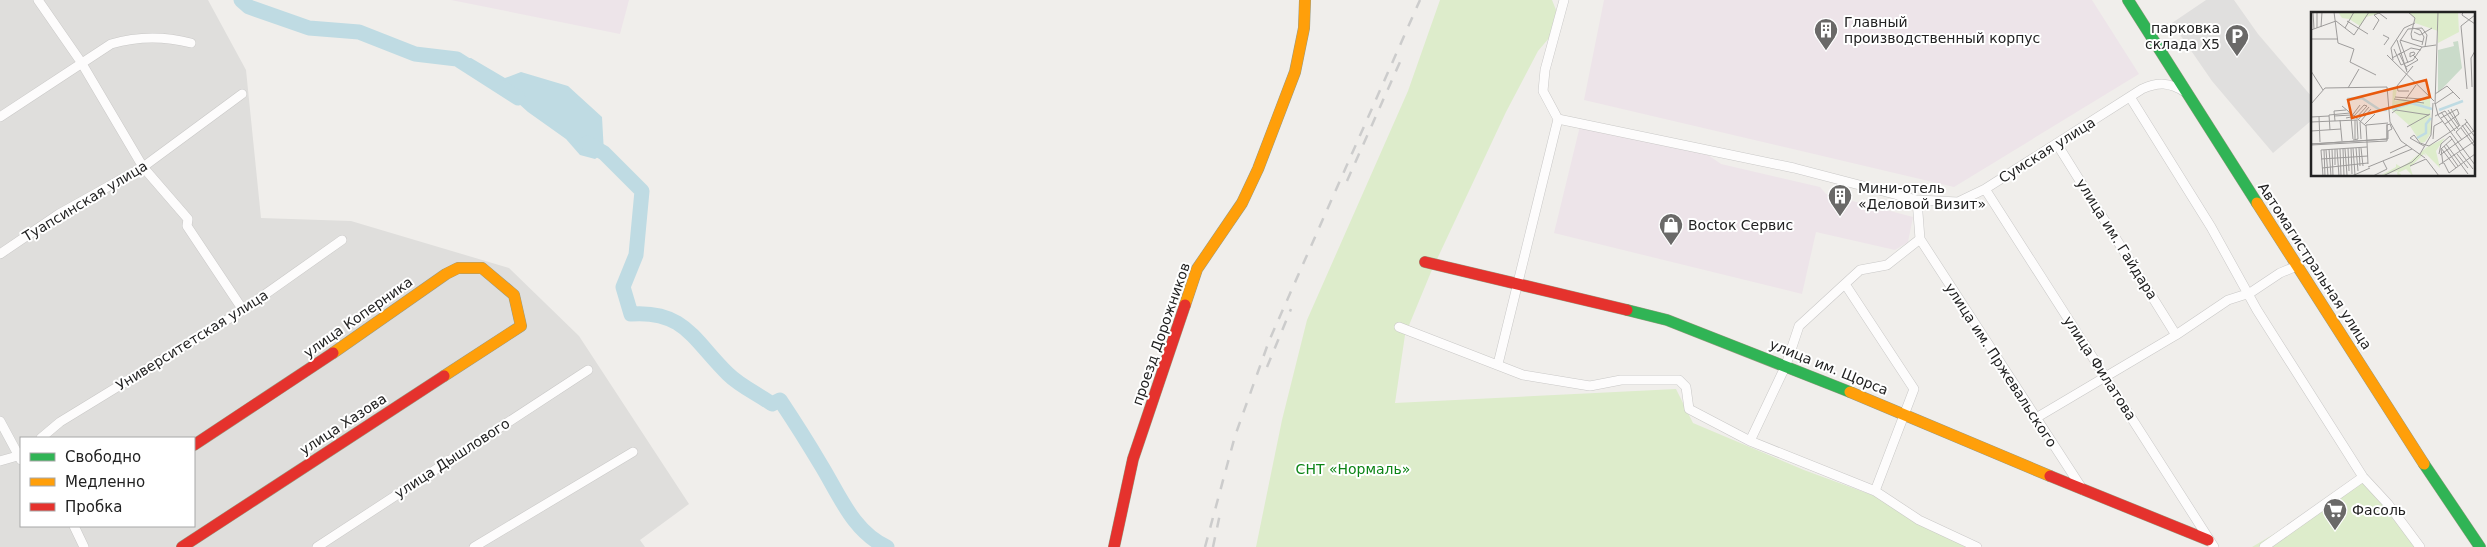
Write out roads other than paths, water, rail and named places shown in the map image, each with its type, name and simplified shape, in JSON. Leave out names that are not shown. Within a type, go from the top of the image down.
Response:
[{"type":"street","points":[[38,0],[81,62],[143,167],[188,219],[187,226],[243,310]]},
{"type":"street","name":"проезд Дорожников","points":[[1114,547],[1133,459],[1197,268],[1242,203],[1258,169],[1295,72],[1304,28],[1304,0]]},
{"type":"street","points":[[1498,364],[1558,119],[1543,91],[1545,70],[1564,0]]},
{"type":"street","points":[[2119,0],[2130,4]]},
{"type":"street","name":"Автомагистральная улица","points":[[2130,4],[2297,266],[2480,547]]},
{"type":"street","points":[[0,117],[111,44],[126,39],[166,37],[191,43]]},
{"type":"street","name":"Сумская улица","points":[[1558,119],[1794,168],[1917,200],[1958,202],[1985,189],[2155,84],[2166,83],[2187,94]]},
{"type":"street","name":"Туапсинская улица","points":[[0,254],[59,214],[143,167],[242,94]]},
{"type":"street","points":[[2130,98],[2196,202],[2250,293],[2257,310],[2363,477],[2388,504],[2420,547]]},
{"type":"street","name":"улица им. Гайдара","points":[[2057,144],[2176,335]]},
{"type":"street","name":"улица Филатова","points":[[1985,189],[2211,543]]},
{"type":"street","points":[[1750,441],[1786,365],[1799,326],[1860,270],[1887,265],[1920,239],[1917,200]]},
{"type":"street","name":"улица им. Пржевальского","points":[[1920,239],[2083,490]]},
{"type":"street","name":"Университетская улица","points":[[42,437],[60,422],[243,310],[342,240]]},
{"type":"street","name":"улица им. Щорса","points":[[1425,262],[1667,320],[1786,365],[2211,543]]},
{"type":"street","points":[[2036,418],[2176,335],[2228,300],[2250,293],[2280,273],[2297,266]]},
{"type":"street","name":"улица Коперника","points":[[195,445],[294,380],[446,274],[458,268],[482,268],[514,295],[520,326]]},
{"type":"street","points":[[1845,284],[1914,389],[1875,491]]},
{"type":"street","name":"улица Хазова","points":[[182,547],[520,326]]},
{"type":"street","points":[[1399,327],[1523,375],[1590,386],[1621,380],[1679,380],[1686,387],[1689,410],[1750,441],[1875,491],[1919,520],[1977,547]]},
{"type":"street","name":"улица Дышлового","points":[[317,547],[588,370]]},
{"type":"street","points":[[0,421],[20,457],[0,461]]},
{"type":"street","points":[[474,547],[634,452]]},
{"type":"street","points":[[2264,547],[2363,477]]},
{"type":"street","points":[[74,527],[84,547]]},
{"type":"water","points":[[471,58],[505,78],[521,72],[568,86],[602,117],[604,153],[595,159],[580,155],[566,139],[528,112],[498,85],[479,75],[457,59]]},
{"type":"waterway","points":[[241,0],[249,7],[309,28],[359,32],[415,54],[457,59],[518,98]]},
{"type":"waterway","points":[[587,143],[604,153],[642,191],[636,255],[623,287],[631,314],[649,314],[664,317],[676,323],[697,339],[716,362],[738,382],[772,404],[780,400],[856,522],[865,532],[887,547]]},
{"type":"railway","points":[[1205,547],[1235,436],[1269,341],[1420,0]]},
{"type":"railway","points":[[1347,181],[1400,62]]},
{"type":"railway","points":[[1267,367],[1291,309]]},
{"type":"railway","points":[[1213,547],[1221,509]]},
{"type":"place","name":"Главный производственный корпус","points":[[1826,51]]},
{"type":"place","name":"парковка склада X5","points":[[2237,57]]},
{"type":"place","name":"Мини-отель «Деловой Визит»","points":[[1840,217]]},
{"type":"place","name":"Восtок Сервис","points":[[1671,246]]},
{"type":"place","name":"Фасоль","points":[[2335,531]]},
{"type":"park label","name":"СНТ «Нормаль»","points":[[1353,469]]}]
